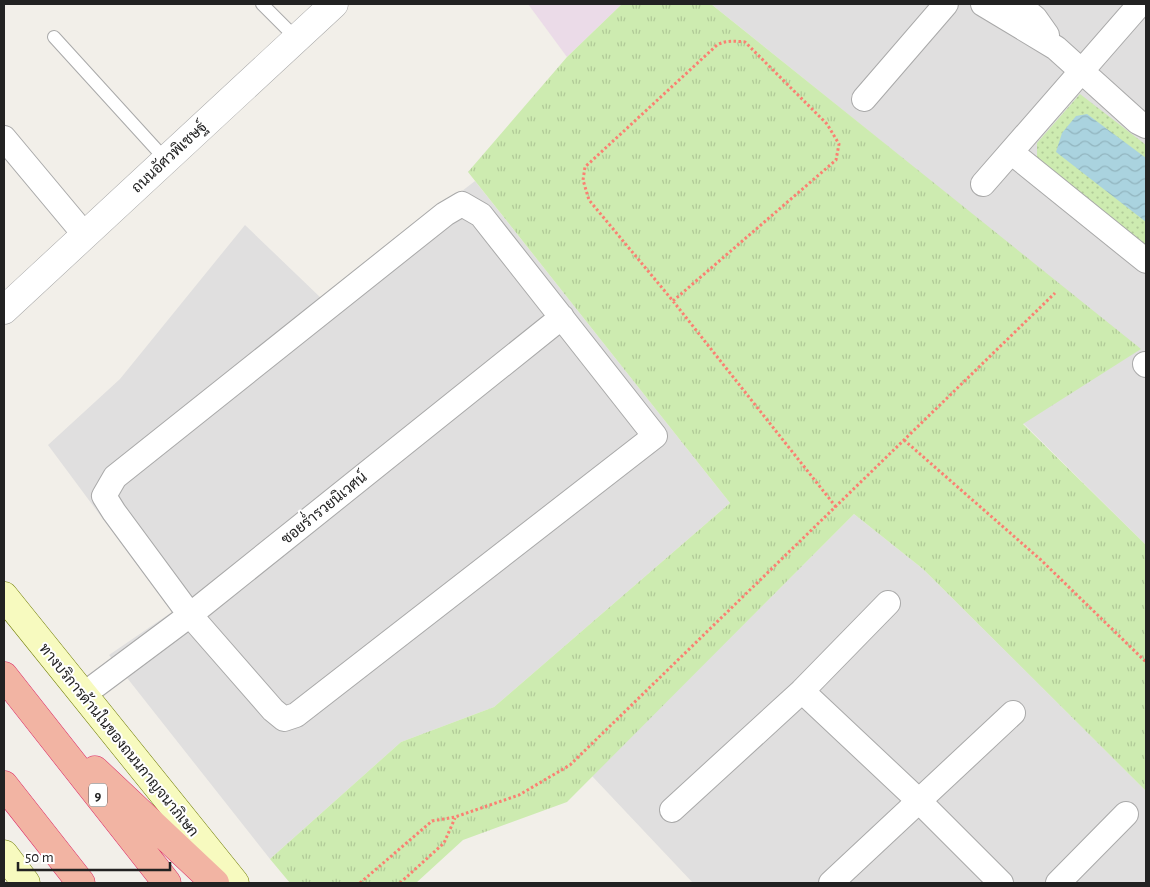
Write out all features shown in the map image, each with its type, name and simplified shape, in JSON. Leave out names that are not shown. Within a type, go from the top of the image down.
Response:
[{"type":"highway","name":"9","points":[[4,676],[167,883]]},
{"type":"highway","points":[[28,707],[215,883]]},
{"type":"highway","points":[[4,784],[81,883]]},
{"type":"main road","name":"ทางบริการด้านในของถนนกาญจนาภิเษก","points":[[4,596],[235,883]]},
{"type":"main road","points":[[4,854],[26,883]]},
{"type":"street","name":"ถนนอัศวพิเชษฐ์","points":[[4,310],[334,4]]},
{"type":"street","points":[[864,100],[946,4]]},
{"type":"street","points":[[983,4],[1056,48],[1138,122],[1146,126]]},
{"type":"street","points":[[1018,4],[1035,18],[1056,48]]},
{"type":"street","points":[[983,184],[1140,4]]},
{"type":"street","points":[[4,138],[85,235]]},
{"type":"street","points":[[1010,152],[1146,261]]},
{"type":"street","points":[[462,204],[481,215],[655,436],[296,715],[284,718],[273,710],[190,615],[104,496],[115,478],[446,214],[462,204]]},
{"type":"street","name":"ซอยร่ำรวยนิเวศน์","points":[[82,695],[190,615],[562,317]]},
{"type":"street","points":[[672,810],[802,691],[888,603]]},
{"type":"street","points":[[802,691],[919,801],[1001,883]]},
{"type":"street","points":[[831,883],[1013,713]]},
{"type":"street","points":[[1058,883],[1126,814]]},
{"type":"lane","points":[[262,4],[298,39]]},
{"type":"lane","points":[[54,37],[166,160]]},
{"type":"path","points":[[673,301],[836,160],[839,144],[827,124],[745,42],[722,42],[717,46],[585,167],[583,180],[589,200],[673,301],[836,507]]},
{"type":"path","points":[[360,883],[432,821],[455,817],[519,795],[570,765],[1055,293]]},
{"type":"path","points":[[904,440],[1041,560],[1146,662]]},
{"type":"path","points":[[400,883],[444,843],[455,817]]},
{"type":"shaded area","points":[[528,4],[622,4],[567,57]]},
{"type":"shaded area","points":[[711,4],[1146,4],[1146,545],[1023,423],[1140,349]]},
{"type":"shaded area","points":[[475,181],[730,503],[494,707],[401,742],[270,859],[109,655],[172,612],[48,445],[120,379],[245,225],[322,299]]},
{"type":"shaded area","points":[[854,514],[923,569],[1146,791],[1146,883],[693,883],[592,776]]},
{"type":"green space","points":[[622,4],[711,4],[1141,349],[1023,424],[1146,545],[1146,791],[923,569],[854,514],[567,802],[463,840],[416,883],[290,883],[270,859],[401,742],[494,707],[730,503],[468,172],[567,57]]},
{"type":"green space","points":[[1080,94],[1146,145],[1146,247],[1037,158],[1037,143]]},
{"type":"water","points":[[1087,114],[1146,158],[1146,222],[1056,152],[1062,133],[1076,116]]}]
